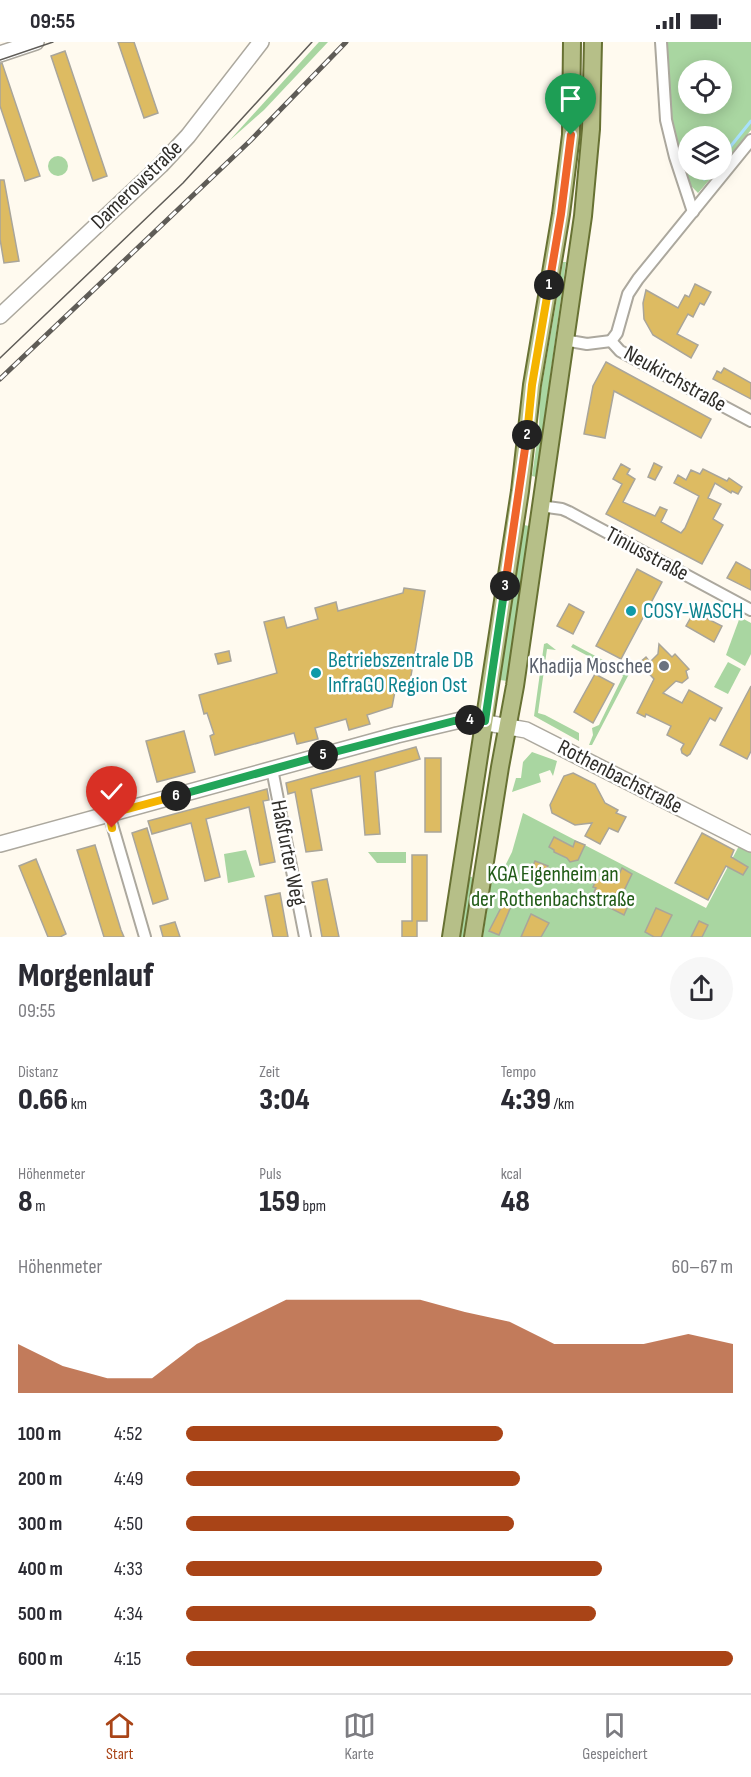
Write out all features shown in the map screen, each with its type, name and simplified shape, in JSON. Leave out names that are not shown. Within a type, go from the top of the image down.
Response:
[{"type":"main road","points":[[0,54],[19,45],[36,42]]},
{"type":"main road","name":"Damerowstraße","points":[[0,316],[161,165],[188,136],[261,42]]},
{"type":"main road","points":[[451,937],[520,491],[532,385],[561,214],[571,135],[572,42]]},
{"type":"main road","points":[[473,937],[515,686],[583,216],[591,129],[593,42]]},
{"type":"main road","name":"Rothenbachstraße","points":[[0,844],[272,769],[465,719],[526,730],[751,844]]},
{"type":"main road","points":[[466,836],[489,839]]},
{"type":"street","points":[[661,42],[666,120],[693,212]]},
{"type":"street","points":[[611,341],[617,333],[628,294],[638,279],[751,141]]},
{"type":"street","name":"Neukirchstraße","points":[[564,340],[587,344],[611,341],[620,351],[751,421]]},
{"type":"street","name":"Tiniusstraße","points":[[540,506],[562,509],[751,610]]},
{"type":"street","name":"Haßfurter Weg","points":[[272,769],[305,937]]},
{"type":"street","points":[[109,814],[145,937]]},
{"type":"green space","points":[[319,42],[328,42],[264,110],[229,141]]},
{"type":"green space","points":[[667,42],[751,42],[751,130],[732,153],[732,126],[678,126],[678,154],[665,71]]},
{"type":"green space","points":[[58,156],[65,159],[68,166],[65,173],[58,176],[51,173],[48,166],[51,159]]},
{"type":"green space","points":[[687,180],[709,180],[698,193]]},
{"type":"green space","points":[[563,262],[566,262],[536,477],[532,476],[539,427],[540,397]]},
{"type":"green space","points":[[524,525],[529,526],[507,681],[500,680]]},
{"type":"green space","points":[[740,617],[751,623],[751,654],[745,666],[726,655]]},
{"type":"green space","points":[[547,643],[556,650],[547,649],[538,713],[579,733],[579,741],[534,716],[544,644]]},
{"type":"green space","points":[[573,644],[629,674],[592,745],[589,745],[593,735],[592,728],[599,725],[623,676],[571,647]]},
{"type":"green space","points":[[728,662],[741,669],[728,694],[714,687]]},
{"type":"green space","points":[[532,752],[557,761],[553,776],[550,770],[539,774],[541,782],[512,792],[516,778],[521,778],[523,762]]},
{"type":"green space","name":"KGA Eigenheim an der Rothenbachstraße","points":[[523,813],[706,908],[740,844],[751,850],[751,937],[483,937],[491,883],[493,879],[499,878],[512,852]]},
{"type":"green space","points":[[246,850],[255,877],[228,883],[224,854]]},
{"type":"green space","points":[[368,852],[406,852],[406,863],[377,863]]},
{"type":"green space","points":[[466,876],[472,877],[468,937],[456,937]]},
{"type":"building","points":[[118,42],[134,42],[158,113],[144,118]]},
{"type":"building","points":[[65,51],[107,176],[93,181],[51,56]]},
{"type":"building","points":[[2,63],[40,176],[25,181],[0,106],[0,64]]},
{"type":"building","points":[[0,180],[4,180],[19,261],[4,263],[0,239]]},
{"type":"building","points":[[695,284],[711,292],[704,305],[700,303],[693,317],[688,314],[677,334],[698,345],[691,358],[653,335],[644,319],[643,303],[646,290],[678,308],[685,295],[689,297]]},
{"type":"building","points":[[606,362],[711,419],[701,438],[614,391],[605,438],[584,434],[593,386]]},
{"type":"building","points":[[724,368],[751,383],[751,399],[713,379],[717,371],[721,373]]},
{"type":"building","points":[[654,463],[662,467],[655,480],[648,477]]},
{"type":"building","points":[[621,464],[630,469],[627,474],[635,479],[623,502],[655,516],[660,507],[667,510],[661,522],[681,533],[699,496],[674,483],[678,475],[686,480],[691,470],[700,474],[703,469],[727,481],[729,478],[742,487],[738,494],[732,491],[731,493],[715,483],[708,498],[721,504],[713,519],[723,525],[702,564],[606,514],[622,484],[613,479]]},
{"type":"building","points":[[736,562],[751,570],[751,590],[727,578]]},
{"type":"building","name":"COSY-WASCH","points":[[637,569],[662,582],[621,659],[596,646]]},
{"type":"building","name":"Betriebszentrale DB InfraGO Region Ost","points":[[404,588],[425,591],[410,682],[397,681],[392,707],[367,715],[370,724],[349,730],[346,719],[315,728],[318,739],[297,744],[294,733],[215,755],[210,736],[214,734],[207,713],[204,714],[199,695],[277,673],[264,622],[284,617],[287,628],[318,619],[315,608],[336,602],[338,611],[403,593]]},
{"type":"building","points":[[569,604],[584,612],[573,634],[557,626]]},
{"type":"building","points":[[694,612],[722,626],[714,642],[686,626]]},
{"type":"building","points":[[659,644],[672,657],[675,654],[689,669],[686,671],[688,678],[682,683],[676,681],[663,693],[682,703],[689,690],[722,708],[715,721],[710,718],[687,756],[682,753],[681,749],[684,744],[667,735],[671,726],[646,714],[645,717],[637,713],[654,679],[639,663],[646,657],[650,662],[658,654]]},
{"type":"building","points":[[229,651],[231,661],[218,664],[215,654]]},
{"type":"building","points":[[595,674],[614,684],[593,723],[574,712]]},
{"type":"building","points":[[751,686],[751,751],[747,759],[720,745]]},
{"type":"building","points":[[184,731],[195,772],[157,782],[146,741]]},
{"type":"building","points":[[416,747],[420,759],[375,772],[380,834],[365,835],[360,776],[311,789],[322,850],[306,852],[295,792],[288,794],[286,783]]},
{"type":"building","points":[[425,758],[441,758],[441,832],[425,832]]},
{"type":"building","points":[[573,773],[595,784],[605,803],[618,810],[616,813],[626,817],[618,832],[609,828],[600,844],[585,836],[592,823],[575,825],[552,813],[550,805],[564,776]]},
{"type":"building","points":[[267,789],[269,800],[263,801],[275,862],[260,865],[249,807],[206,819],[220,877],[205,881],[191,823],[152,834],[148,821]]},
{"type":"building","points":[[147,828],[168,899],[153,904],[132,833]]},
{"type":"building","points":[[702,833],[734,850],[731,857],[748,867],[743,875],[726,866],[708,900],[675,883]]},
{"type":"building","points":[[554,837],[573,847],[575,841],[585,845],[578,860],[570,862],[567,858],[554,852],[549,847]]},
{"type":"building","points":[[95,845],[124,937],[104,937],[77,850]]},
{"type":"building","points":[[412,855],[427,855],[427,921],[417,921],[417,937],[402,937],[402,921],[412,921]]},
{"type":"building","points":[[36,859],[66,934],[60,937],[48,937],[19,866]]},
{"type":"building","points":[[535,861],[548,866],[543,877],[539,875],[537,879],[529,875]]},
{"type":"building","points":[[622,868],[632,874],[622,895],[631,899],[624,915],[610,908],[613,902],[594,892],[596,888],[593,887],[597,878],[600,879],[602,876],[615,883]]},
{"type":"building","points":[[327,879],[339,937],[322,937],[312,882]]},
{"type":"building","points":[[280,893],[288,937],[273,937],[265,896]]},
{"type":"building","points":[[505,900],[512,904],[499,935],[489,931]]},
{"type":"building","points":[[656,908],[672,915],[661,937],[654,937],[645,932]]},
{"type":"building","points":[[531,914],[549,923],[541,937],[521,937]]},
{"type":"building","points":[[699,921],[708,925],[702,937],[691,937]]},
{"type":"building","points":[[175,922],[180,937],[163,937],[160,926]]},
{"type":"waterway","points":[[732,145],[751,121]]},
{"type":"tram line","points":[[0,60],[53,42]]},
{"type":"tram line","points":[[0,358],[183,183],[312,42]]},
{"type":"railway","points":[[0,379],[250,141],[346,42]]},
{"type":"place","name":"COSY-WASCH","points":[[631,611]]},
{"type":"place","name":"Khadija Moschee","points":[[664,666]]},
{"type":"place","name":"Betriebszentrale DB InfraGO Region Ost","points":[[316,673]]},
{"type":"route","points":[[112,828],[109,814],[454,721],[465,719],[485,721],[520,491],[532,385],[561,214],[571,135]]}]
